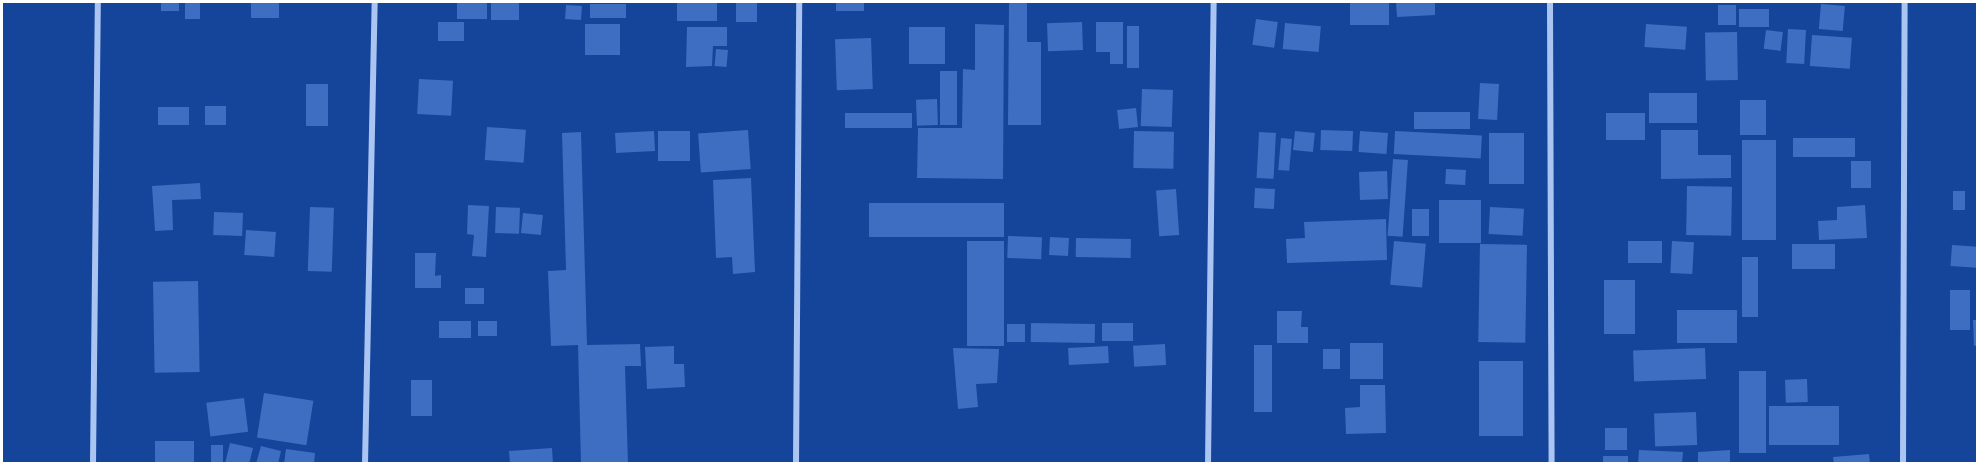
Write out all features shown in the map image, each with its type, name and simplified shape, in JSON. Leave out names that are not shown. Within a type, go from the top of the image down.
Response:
[{"type":"street","points":[[93,464],[98,2]]},
{"type":"street","points":[[365,464],[375,2]]},
{"type":"street","points":[[796,464],[800,2]]},
{"type":"street","points":[[1208,464],[1214,2]]},
{"type":"street","points":[[1550,2],[1552,464]]},
{"type":"street","points":[[1903,464],[1905,2]]},
{"type":"building","points":[[161,2],[179,2],[179,11],[161,11]]},
{"type":"building","points":[[185,2],[200,2],[200,19],[185,19]]},
{"type":"building","points":[[251,2],[279,2],[279,18],[251,18]]},
{"type":"building","points":[[457,2],[487,2],[487,19],[457,19]]},
{"type":"building","points":[[491,2],[519,2],[519,20],[491,20]]},
{"type":"building","points":[[677,2],[717,2],[717,21],[677,21]]},
{"type":"building","points":[[736,2],[757,2],[757,22],[736,22]]},
{"type":"building","points":[[836,2],[864,2],[864,11],[836,11]]},
{"type":"building","points":[[1009,2],[1027,2],[1027,42],[1041,42],[1041,125],[1008,125]]},
{"type":"building","points":[[1350,2],[1389,2],[1389,25],[1350,25]]},
{"type":"building","points":[[1396,2],[1435,2],[1435,15],[1397,17]]},
{"type":"building","points":[[590,4],[626,4],[626,18],[590,18]]},
{"type":"building","points":[[1821,4],[1845,6],[1843,31],[1819,29]]},
{"type":"building","points":[[566,5],[582,6],[581,20],[565,19]]},
{"type":"building","points":[[1718,5],[1736,5],[1736,25],[1718,25]]},
{"type":"building","points":[[1739,9],[1769,9],[1769,27],[1739,27]]},
{"type":"building","points":[[1256,19],[1278,22],[1274,48],[1252,45]]},
{"type":"building","points":[[438,22],[464,22],[464,41],[438,41]]},
{"type":"building","points":[[1082,22],[1083,50],[1048,51],[1047,23]]},
{"type":"building","points":[[1096,22],[1123,22],[1123,64],[1110,64],[1110,52],[1096,52]]},
{"type":"building","points":[[1285,23],[1321,26],[1319,52],[1283,49]]},
{"type":"building","points":[[585,24],[620,24],[620,55],[585,55]]},
{"type":"building","points":[[975,24],[1004,25],[1003,179],[917,178],[918,128],[962,128],[963,69],[975,70]]},
{"type":"building","points":[[1646,24],[1687,27],[1685,50],[1644,47]]},
{"type":"building","points":[[1127,26],[1139,26],[1139,68],[1127,68]]},
{"type":"building","points":[[687,27],[727,27],[727,46],[713,46],[712,66],[686,67]]},
{"type":"building","points":[[909,27],[945,27],[945,64],[909,64]]},
{"type":"building","points":[[1788,29],[1806,30],[1804,64],[1786,63]]},
{"type":"building","points":[[1766,30],[1783,32],[1781,51],[1764,49]]},
{"type":"building","points":[[1737,32],[1738,80],[1706,81],[1705,33]]},
{"type":"building","points":[[1812,35],[1852,38],[1850,69],[1810,66]]},
{"type":"building","points":[[871,38],[873,89],[837,90],[835,39]]},
{"type":"building","points":[[716,49],[728,50],[726,67],[715,66]]},
{"type":"building","points":[[940,71],[957,71],[957,125],[940,125]]},
{"type":"building","points":[[419,79],[453,81],[451,116],[417,114]]},
{"type":"building","points":[[1480,83],[1499,84],[1497,120],[1478,119]]},
{"type":"building","points":[[306,84],[328,84],[328,126],[306,126]]},
{"type":"building","points":[[1142,89],[1173,90],[1172,127],[1141,126]]},
{"type":"building","points":[[1649,93],[1697,93],[1697,123],[1649,123]]},
{"type":"building","points":[[937,99],[938,125],[917,126],[916,100]]},
{"type":"building","points":[[1740,100],[1766,100],[1766,135],[1740,135]]},
{"type":"building","points":[[205,106],[226,106],[226,125],[205,125]]},
{"type":"building","points":[[158,107],[189,107],[189,125],[158,125]]},
{"type":"building","points":[[1136,108],[1138,127],[1119,129],[1117,110]]},
{"type":"building","points":[[1414,112],[1470,112],[1470,129],[1414,129]]},
{"type":"building","points":[[845,113],[912,113],[912,128],[845,128]]},
{"type":"building","points":[[1606,113],[1645,113],[1645,140],[1606,140]]},
{"type":"building","points":[[487,127],[526,130],[524,163],[485,160]]},
{"type":"building","points":[[748,130],[751,169],[701,172],[698,133]]},
{"type":"building","points":[[1321,130],[1353,131],[1352,151],[1320,150]]},
{"type":"building","points":[[1661,130],[1698,130],[1698,155],[1731,155],[1731,178],[1661,179]]},
{"type":"building","points":[[654,131],[655,151],[616,153],[615,133]]},
{"type":"building","points":[[658,131],[690,131],[690,161],[658,161]]},
{"type":"building","points":[[1134,131],[1174,132],[1173,169],[1133,168]]},
{"type":"building","points":[[1295,131],[1315,133],[1313,152],[1293,150]]},
{"type":"building","points":[[1360,131],[1388,133],[1386,154],[1359,152]]},
{"type":"building","points":[[1395,131],[1482,136],[1481,159],[1394,154]]},
{"type":"building","points":[[581,132],[587,345],[640,344],[641,366],[625,366],[628,464],[581,464],[578,345],[551,346],[548,271],[566,270],[562,133]]},
{"type":"building","points":[[1259,132],[1276,133],[1274,179],[1257,178]]},
{"type":"building","points":[[1489,133],[1524,133],[1524,184],[1489,184]]},
{"type":"building","points":[[1281,138],[1292,139],[1289,171],[1278,170]]},
{"type":"building","points":[[1793,138],[1855,138],[1855,157],[1793,157]]},
{"type":"building","points":[[1742,140],[1776,140],[1776,240],[1742,240]]},
{"type":"building","points":[[1393,159],[1408,160],[1403,237],[1388,236]]},
{"type":"building","points":[[1851,161],[1871,161],[1871,188],[1851,188]]},
{"type":"building","points":[[1446,169],[1466,170],[1465,185],[1445,184]]},
{"type":"building","points":[[1387,171],[1388,199],[1360,200],[1359,172]]},
{"type":"building","points":[[751,178],[755,272],[733,274],[732,257],[716,258],[713,180]]},
{"type":"building","points":[[200,183],[201,199],[172,200],[173,230],[155,231],[152,186]]},
{"type":"building","points":[[1687,186],[1732,187],[1731,236],[1686,235]]},
{"type":"building","points":[[1255,188],[1275,189],[1274,209],[1254,208]]},
{"type":"building","points":[[1176,189],[1179,235],[1159,236],[1156,190]]},
{"type":"building","points":[[1953,191],[1965,191],[1965,210],[1953,210]]},
{"type":"building","points":[[1439,200],[1481,200],[1481,243],[1439,243]]},
{"type":"building","points":[[869,203],[1004,203],[1004,237],[869,237]]},
{"type":"building","points":[[468,205],[489,206],[486,257],[472,256],[474,235],[467,234]]},
{"type":"building","points":[[1865,205],[1867,238],[1819,240],[1818,221],[1837,220],[1837,207]]},
{"type":"building","points":[[310,207],[334,208],[332,272],[308,271]]},
{"type":"building","points":[[496,207],[520,208],[519,234],[495,233]]},
{"type":"building","points":[[1490,207],[1524,209],[1523,236],[1489,234]]},
{"type":"building","points":[[1412,209],[1429,209],[1429,236],[1412,236]]},
{"type":"building","points":[[214,212],[243,213],[242,236],[213,235]]},
{"type":"building","points":[[523,213],[543,215],[541,235],[521,233]]},
{"type":"building","points":[[1386,219],[1387,260],[1287,263],[1286,239],[1305,238],[1304,222]]},
{"type":"building","points":[[246,230],[276,232],[274,257],[244,255]]},
{"type":"building","points":[[1008,236],[1042,237],[1041,259],[1007,258]]},
{"type":"building","points":[[1050,237],[1069,238],[1068,256],[1049,255]]},
{"type":"building","points":[[1076,238],[1131,239],[1131,258],[1076,257]]},
{"type":"building","points":[[967,241],[1004,241],[1004,346],[967,346]]},
{"type":"building","points":[[1394,241],[1426,244],[1422,288],[1390,285]]},
{"type":"building","points":[[1628,241],[1662,241],[1662,263],[1628,263]]},
{"type":"building","points":[[1672,241],[1694,242],[1692,274],[1670,273]]},
{"type":"building","points":[[1480,244],[1527,245],[1525,343],[1478,342]]},
{"type":"building","points":[[1792,244],[1835,244],[1835,269],[1792,269]]},
{"type":"building","points":[[1952,245],[1978,247],[1976,268],[1951,266]]},
{"type":"building","points":[[415,253],[436,253],[435,276],[441,275],[441,288],[415,288]]},
{"type":"building","points":[[1742,257],[1758,257],[1758,317],[1742,317]]},
{"type":"building","points":[[1604,280],[1635,280],[1635,334],[1604,334]]},
{"type":"building","points":[[198,281],[200,372],[155,373],[153,282]]},
{"type":"building","points":[[465,288],[484,288],[484,304],[465,304]]},
{"type":"building","points":[[1950,290],[1970,290],[1970,330],[1950,330]]},
{"type":"building","points":[[1677,310],[1737,310],[1737,343],[1677,343]]},
{"type":"building","points":[[1277,311],[1302,311],[1301,327],[1308,327],[1308,343],[1277,343]]},
{"type":"building","points":[[1973,320],[1978,320],[1978,345],[1974,346]]},
{"type":"building","points":[[439,321],[471,321],[471,338],[439,338]]},
{"type":"building","points":[[478,321],[497,321],[497,336],[478,336]]},
{"type":"building","points":[[1031,323],[1095,324],[1095,343],[1031,342]]},
{"type":"building","points":[[1102,323],[1133,323],[1133,341],[1102,341]]},
{"type":"building","points":[[1007,324],[1025,324],[1025,342],[1007,342]]},
{"type":"building","points":[[1350,343],[1383,343],[1383,379],[1350,379]]},
{"type":"building","points":[[1165,344],[1166,365],[1134,367],[1133,346]]},
{"type":"building","points":[[1254,345],[1272,345],[1272,412],[1254,412]]},
{"type":"building","points":[[674,346],[674,364],[684,364],[685,387],[647,389],[645,347]]},
{"type":"building","points":[[1108,346],[1109,363],[1069,365],[1068,348]]},
{"type":"building","points":[[953,348],[999,349],[997,383],[976,384],[978,407],[958,409]]},
{"type":"building","points":[[1705,348],[1706,379],[1634,381],[1633,351]]},
{"type":"building","points":[[1323,349],[1340,349],[1340,369],[1323,369]]},
{"type":"building","points":[[1479,361],[1523,361],[1523,436],[1479,436]]},
{"type":"building","points":[[1739,371],[1766,371],[1766,453],[1739,453]]},
{"type":"building","points":[[1807,379],[1808,402],[1786,403],[1785,380]]},
{"type":"building","points":[[411,380],[432,380],[432,416],[411,416]]},
{"type":"building","points":[[1360,385],[1385,385],[1386,433],[1346,434],[1345,408],[1360,407]]},
{"type":"building","points":[[264,393],[313,401],[306,445],[257,437]]},
{"type":"building","points":[[244,398],[248,432],[210,436],[206,403]]},
{"type":"building","points":[[1769,406],[1839,406],[1839,445],[1769,445]]},
{"type":"building","points":[[1696,412],[1697,445],[1655,446],[1654,413]]},
{"type":"building","points":[[1605,428],[1627,428],[1627,450],[1605,450]]},
{"type":"building","points":[[155,441],[194,441],[194,464],[155,464]]},
{"type":"building","points":[[230,443],[253,448],[249,464],[225,464]]},
{"type":"building","points":[[211,445],[223,445],[223,463],[211,463]]},
{"type":"building","points":[[261,446],[281,451],[278,464],[256,464]]},
{"type":"building","points":[[552,448],[553,464],[510,464],[509,451]]},
{"type":"building","points":[[286,449],[315,453],[314,464],[284,464]]},
{"type":"building","points":[[1639,450],[1683,452],[1682,464],[1638,464]]},
{"type":"building","points":[[1730,450],[1730,464],[1698,464],[1698,452]]},
{"type":"building","points":[[1869,454],[1870,464],[1834,464],[1833,457]]},
{"type":"building","points":[[1603,456],[1628,456],[1628,464],[1603,464]]}]
